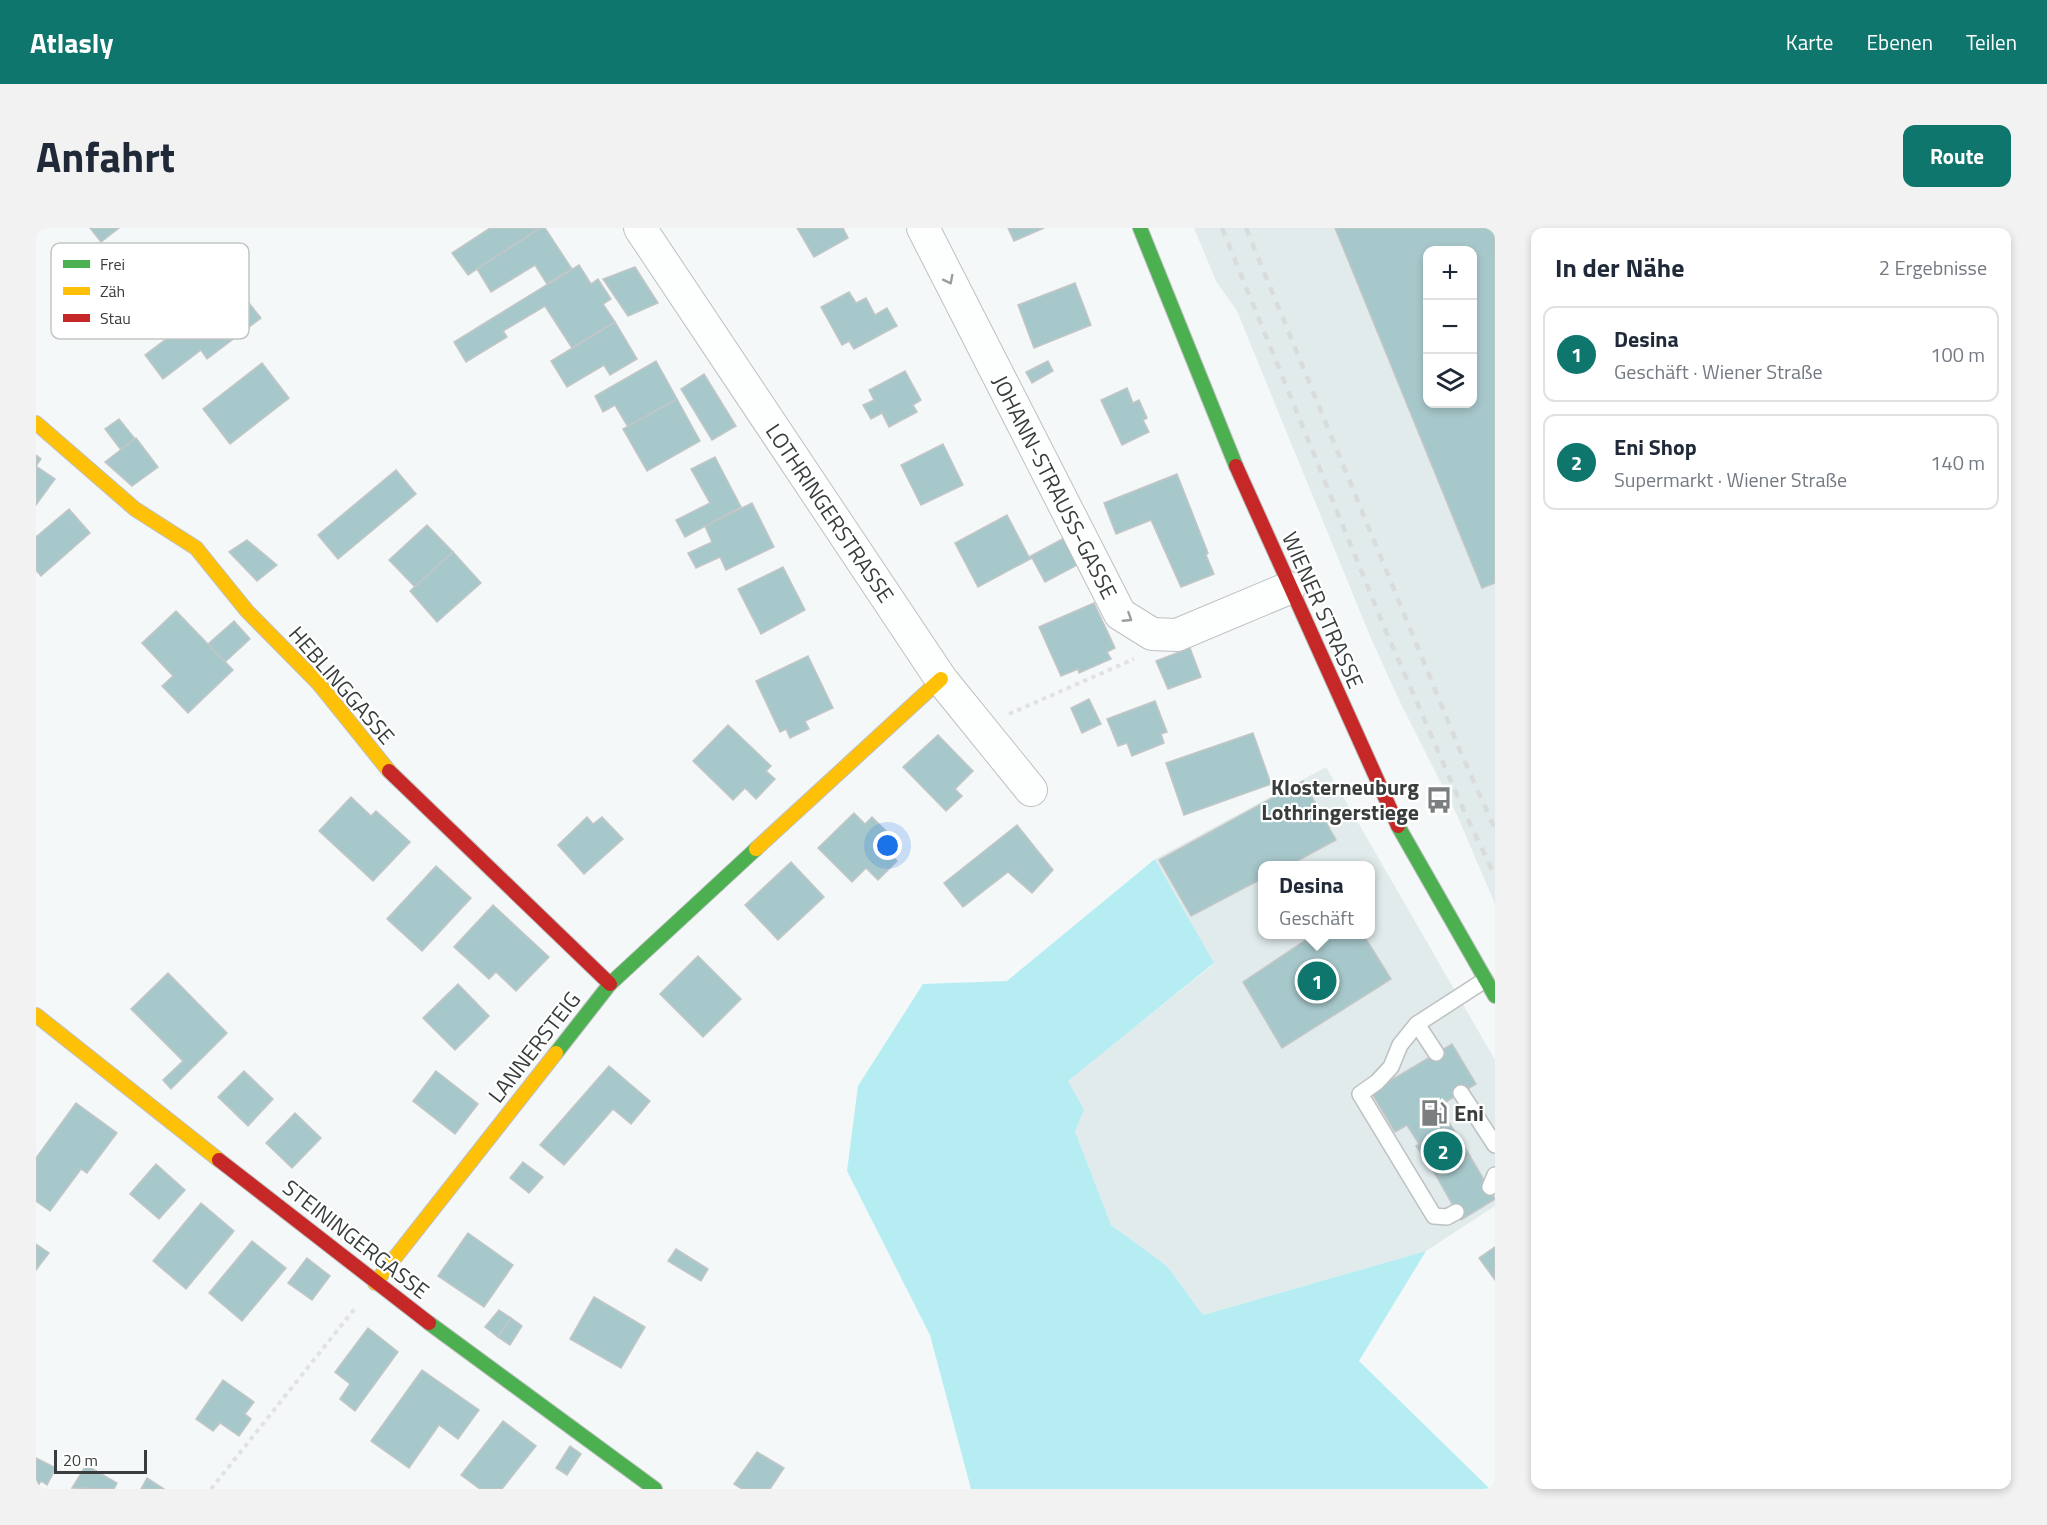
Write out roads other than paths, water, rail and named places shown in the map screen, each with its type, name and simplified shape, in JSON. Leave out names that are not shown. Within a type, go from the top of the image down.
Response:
[{"type":"street","name":"LOTHRINGERSTRASSE","points":[[640,228],[941,679],[1031,790]]},
{"type":"street","name":"JOHANN-STRAUSS-GASSE","points":[[923,228],[1120,614],[1152,634],[1177,635],[1289,588]]},
{"type":"street","name":"WIENER STRASSE","points":[[1140,228],[1214,416],[1395,821],[1495,996]]},
{"type":"street","name":"HEBLINGGASSE","points":[[36,423],[135,509],[196,548],[247,611],[319,684],[387,769],[610,984]]},
{"type":"street","name":"LANNERSTEIG","points":[[375,1283],[610,984],[941,679]]},
{"type":"street","name":"STEININGERGASSE","points":[[36,1015],[375,1283],[655,1489]]},
{"type":"lane","points":[[1456,1212],[1447,1217],[1434,1216],[1360,1094],[1377,1083],[1391,1067],[1400,1045],[1417,1024],[1485,980]]},
{"type":"lane","points":[[1417,1024],[1436,1053]]},
{"type":"lane","points":[[1461,1093],[1495,1145]]},
{"type":"railway","points":[[1222,228],[1382,622],[1464,811],[1495,876]]},
{"type":"railway","points":[[1246,228],[1461,753],[1495,829]]},
{"type":"place","name":"Klosterneuburg Lothringerstiege","points":[[1439,800]]},
{"type":"place","name":"Desina","points":[[1317,981]]},
{"type":"place","name":"Eni","points":[[1434,1113]]},
{"type":"place","name":"Eni Shop","points":[[1443,1151]]}]
